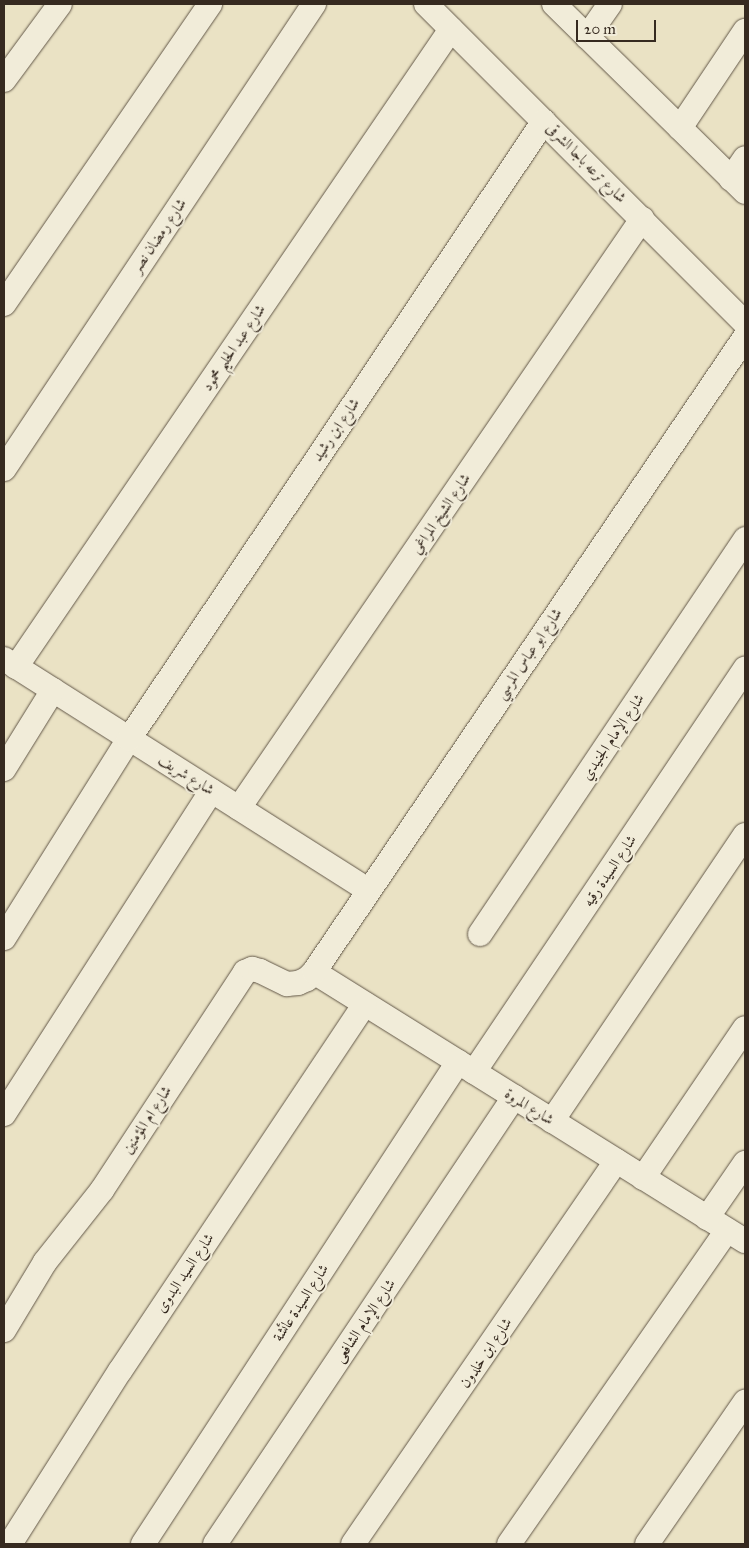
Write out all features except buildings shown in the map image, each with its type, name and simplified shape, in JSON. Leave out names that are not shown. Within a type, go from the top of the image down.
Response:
[{"type":"street","points":[[4,80],[60,4]]},
{"type":"street","points":[[4,304],[210,4]]},
{"type":"street","name":"شارع رمضان نصر","points":[[4,469],[314,4]]},
{"type":"street","name":"شارع ترعه باجا الشرقى","points":[[426,4],[745,323]]},
{"type":"street","points":[[554,4],[738,186]]},
{"type":"street","points":[[587,37],[610,4]]},
{"type":"street","name":"شارع عبد الحليم محمود","points":[[10,663],[451,29]]},
{"type":"street","points":[[680,128],[745,32]]},
{"type":"street","name":"شارع ابن رشيد","points":[[4,938],[129,739],[544,121]]},
{"type":"street","points":[[738,186],[745,158]]},
{"type":"street","name":"شارع الشيخ المراغي","points":[[239,808],[642,220]]},
{"type":"street","name":"شارع ابو عباس المرسي","points":[[314,972],[745,337]]},
{"type":"street","name":"شارع الإمام الجنيدي","points":[[480,934],[745,539]]},
{"type":"street","name":"شارع شريف","points":[[10,663],[368,890]]},
{"type":"street","name":"شارع السيدة رقيه","points":[[466,1067],[745,669]]},
{"type":"street","points":[[4,769],[53,690]]},
{"type":"street","points":[[4,1114],[211,791]]},
{"type":"street","points":[[552,1121],[745,835]]},
{"type":"street","name":"شارع ام المؤمنين","points":[[4,1330],[45,1262],[102,1190],[245,972],[252,969],[260,971],[288,984],[307,979],[314,972]]},
{"type":"street","name":"شارع المروة","points":[[314,972],[736,1236]]},
{"type":"street","name":"شارع السيد البدوى","points":[[10,1544],[125,1363],[365,1004]]},
{"type":"street","points":[[643,1178],[745,1028]]},
{"type":"street","name":"شارع السيدة عائشة","points":[[144,1544],[466,1067]]},
{"type":"street","name":"شارع الإمام الشافعى","points":[[215,1544],[514,1097]]},
{"type":"street","name":"شارع ابن خلدون","points":[[353,1544],[616,1161]]},
{"type":"street","points":[[707,1218],[745,1163]]},
{"type":"street","points":[[509,1544],[736,1236]]},
{"type":"street","points":[[647,1544],[745,1402]]}]
